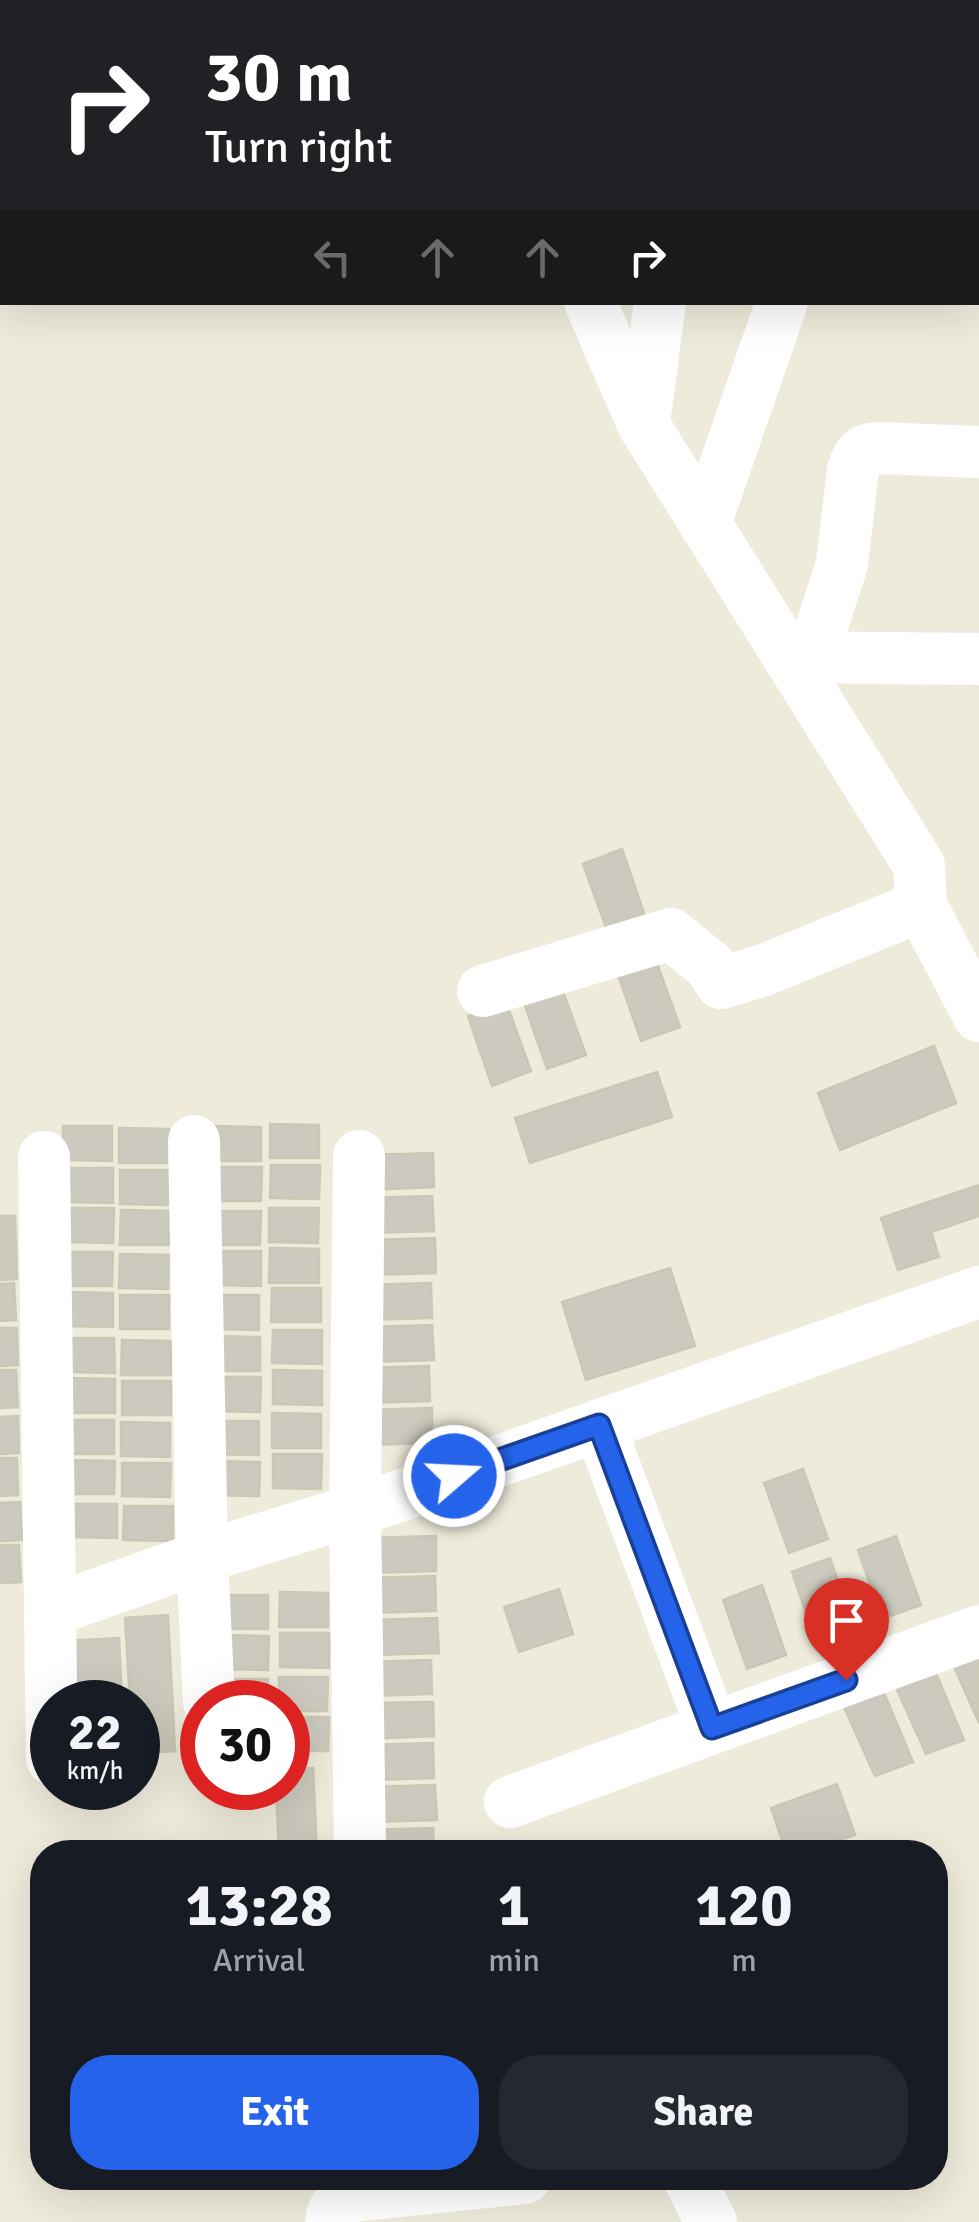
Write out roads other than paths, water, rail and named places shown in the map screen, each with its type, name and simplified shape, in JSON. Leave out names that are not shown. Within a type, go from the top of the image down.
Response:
[{"type":"street","points":[[591,305],[644,424],[706,524],[800,657],[919,865],[921,906],[979,1016]]},
{"type":"street","points":[[644,424],[660,305]]},
{"type":"street","points":[[706,524],[781,305]]},
{"type":"street","points":[[800,657],[842,564],[852,470],[858,456],[866,449],[878,448],[979,452]]},
{"type":"street","points":[[800,657],[979,659]]},
{"type":"street","points":[[483,992],[671,934],[710,966],[721,983],[764,970],[921,906]]},
{"type":"street","points":[[194,1141],[208,1680]]},
{"type":"street","points":[[358,1156],[355,1510],[360,1840]]},
{"type":"street","points":[[44,1157],[51,1680]]},
{"type":"street","points":[[50,1610],[202,1557],[355,1510],[979,1292]]},
{"type":"street","points":[[599,1425],[712,1728]]},
{"type":"street","points":[[510,1802],[979,1631]]},
{"type":"street","points":[[331,2222],[332,2209],[340,2200],[411,2190]]},
{"type":"street","points":[[696,2190],[711,2222]]}]
